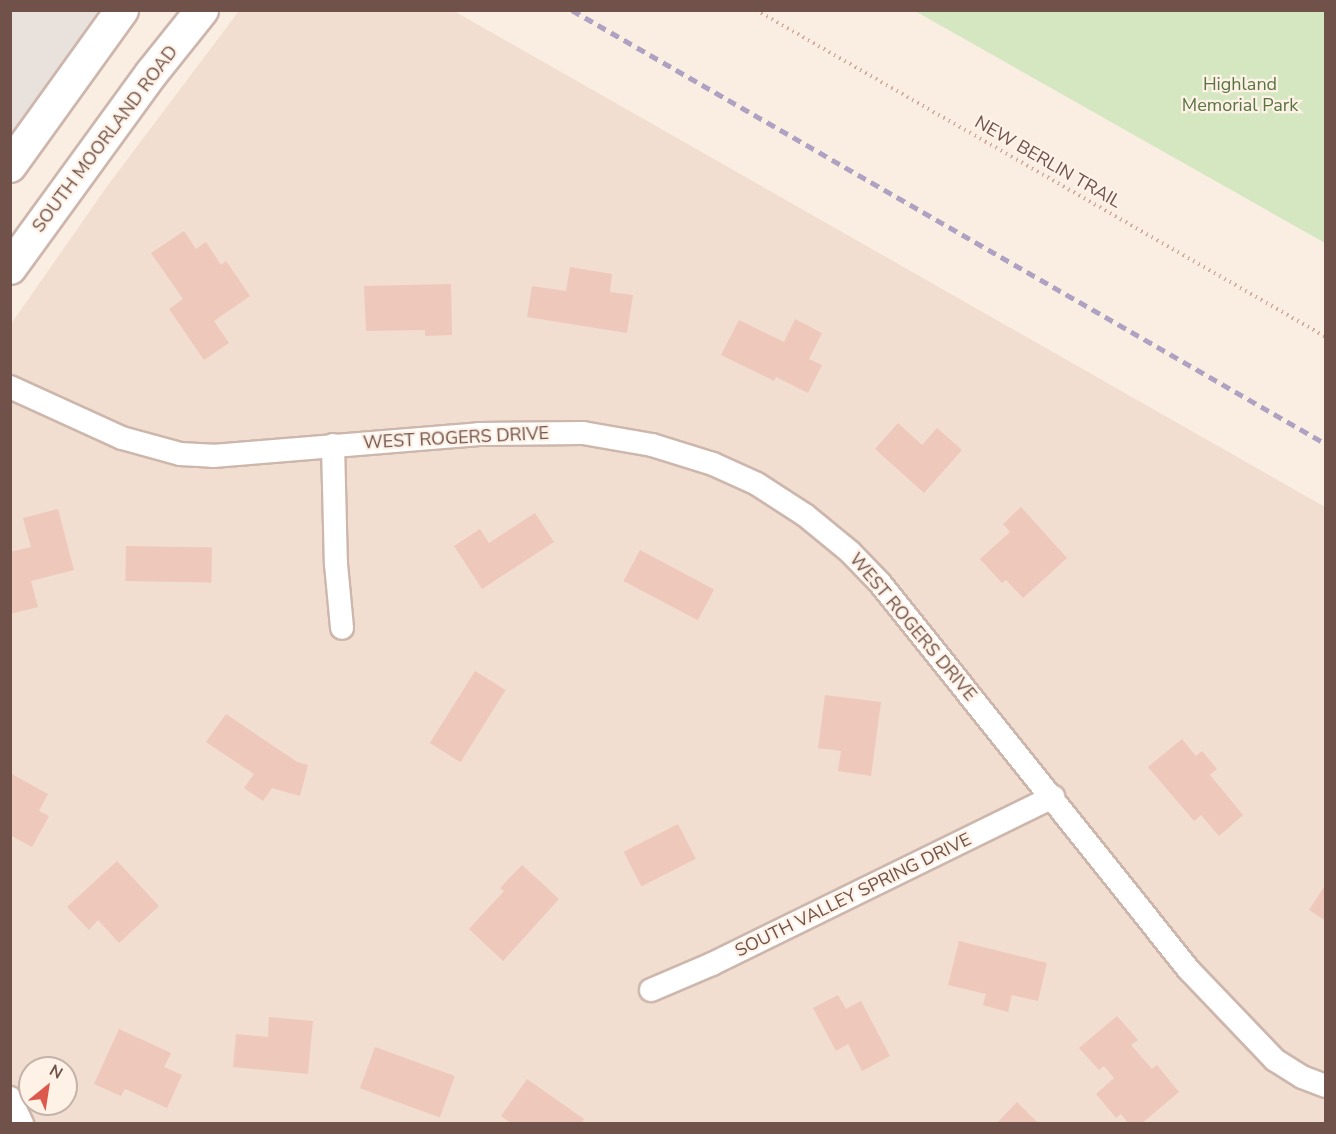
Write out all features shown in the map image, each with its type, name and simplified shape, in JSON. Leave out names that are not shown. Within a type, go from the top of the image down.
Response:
[{"type":"main road","points":[[10,166],[122,10]]},
{"type":"main road","name":"SOUTH MOORLAND ROAD","points":[[10,268],[151,74],[202,10]]},
{"type":"street","name":"WEST ROGERS DRIVE","points":[[10,387],[122,438],[180,454],[213,456],[479,434],[583,433],[652,445],[713,464],[757,484],[805,515],[850,552],[880,583],[1189,970],[1275,1060],[1302,1077],[1326,1086]]},
{"type":"street","points":[[333,446],[336,564],[342,627]]},
{"type":"street","name":"SOUTH VALLEY SPRING DRIVE","points":[[651,990],[712,964],[1053,797]]},
{"type":"street","points":[[10,1098],[22,1124]]},
{"type":"path","name":"NEW BERLIN TRAIL","points":[[756,10],[1326,337]]},
{"type":"shaded area","points":[[11,11],[122,11],[11,166]]},
{"type":"shaded area","points":[[239,11],[454,11],[1325,507],[1325,1123],[11,1124],[11,324],[108,185]]},
{"type":"green space","name":"Highland Memorial Park","points":[[915,11],[1325,11],[1325,243]]},
{"type":"building","points":[[184,231],[196,249],[206,242],[221,265],[226,261],[250,296],[214,321],[229,343],[204,360],[169,309],[183,299],[151,253]]},
{"type":"building","points":[[570,267],[612,274],[610,292],[633,295],[627,333],[527,317],[532,286],[566,291]]},
{"type":"building","points":[[451,284],[452,335],[425,336],[425,330],[366,331],[364,286]]},
{"type":"building","points":[[795,319],[822,333],[809,359],[822,365],[808,393],[776,377],[774,381],[721,355],[739,320],[784,342]]},
{"type":"building","points":[[898,423],[922,445],[937,428],[962,450],[924,493],[875,449]]},
{"type":"building","points":[[1021,507],[1067,558],[1023,598],[1006,580],[1002,583],[980,559],[1010,532],[1003,524]]},
{"type":"building","points":[[58,509],[74,570],[31,581],[38,607],[10,614],[10,552],[31,547],[23,518]]},
{"type":"building","points":[[535,513],[554,542],[482,589],[454,546],[480,529],[489,543]]},
{"type":"building","points":[[126,546],[212,548],[211,582],[125,581]]},
{"type":"building","points":[[640,550],[714,589],[698,620],[624,581]]},
{"type":"building","points":[[475,671],[506,690],[460,762],[430,743]]},
{"type":"building","points":[[825,695],[881,702],[871,776],[838,771],[841,751],[818,748]]},
{"type":"building","points":[[226,714],[297,762],[308,765],[300,796],[272,788],[263,801],[244,788],[254,774],[206,742]]},
{"type":"building","points":[[1182,739],[1196,756],[1202,751],[1217,769],[1210,775],[1243,815],[1219,836],[1201,815],[1194,821],[1148,767]]},
{"type":"building","points":[[10,773],[48,794],[39,811],[49,816],[32,847],[10,835]]},
{"type":"building","points":[[678,824],[696,859],[641,886],[624,852]]},
{"type":"building","points":[[117,861],[159,906],[119,943],[98,920],[89,930],[67,907]]},
{"type":"building","points":[[522,865],[559,899],[503,961],[469,929],[504,891],[500,888]]},
{"type":"building","points":[[1326,884],[1326,921],[1309,910]]},
{"type":"building","points":[[959,941],[1047,963],[1038,1001],[1012,995],[1008,1012],[983,1005],[986,994],[948,985]]},
{"type":"building","points":[[838,995],[846,1009],[861,1001],[890,1056],[862,1071],[848,1044],[836,1051],[813,1008]]},
{"type":"building","points":[[1117,1016],[1138,1040],[1131,1045],[1152,1069],[1157,1065],[1179,1092],[1141,1124],[1129,1124],[1121,1114],[1116,1118],[1096,1094],[1114,1078],[1104,1066],[1099,1070],[1079,1048]]},
{"type":"building","points":[[269,1017],[313,1021],[308,1074],[233,1067],[236,1034],[268,1037]]},
{"type":"building","points":[[119,1029],[171,1053],[164,1067],[182,1075],[167,1108],[125,1089],[121,1096],[94,1084]]},
{"type":"building","points":[[375,1047],[455,1076],[440,1117],[360,1088]]},
{"type":"building","points":[[527,1079],[584,1119],[581,1124],[512,1124],[501,1116]]},
{"type":"building","points":[[1017,1102],[1039,1124],[996,1124]]},
{"type":"railway","points":[[572,10],[1326,444]]}]
